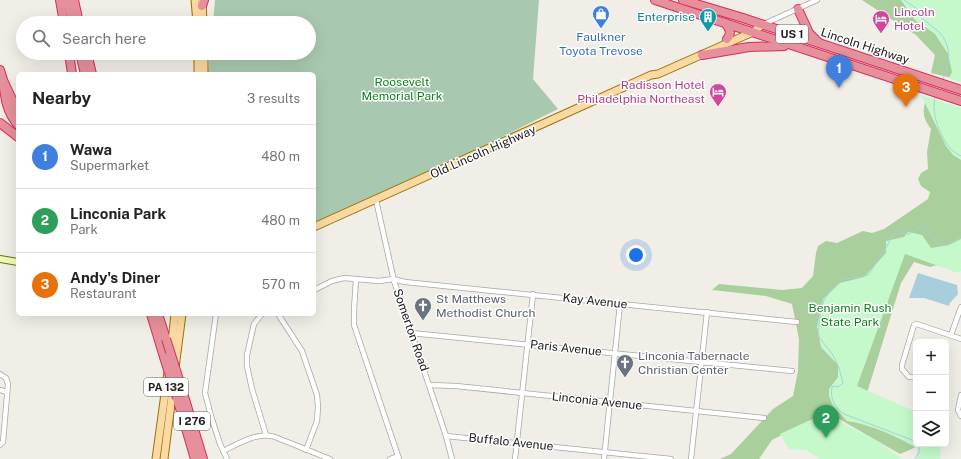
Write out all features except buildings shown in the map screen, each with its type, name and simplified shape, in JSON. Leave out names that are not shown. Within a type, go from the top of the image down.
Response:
[{"type":"highway","points":[[60,0],[63,16]]},
{"type":"highway","points":[[67,0],[70,16]]},
{"type":"highway","points":[[74,0],[77,16]]},
{"type":"highway","name":"Lincoln Highway","points":[[655,0],[961,101]]},
{"type":"highway","name":"Lincoln Highway","points":[[683,0],[961,90]]},
{"type":"highway","points":[[798,9],[809,33],[814,39],[822,44]]},
{"type":"highway","points":[[725,23],[730,32],[727,40]]},
{"type":"highway","points":[[702,55],[754,46],[792,46]]},
{"type":"highway","points":[[70,60],[72,72]]},
{"type":"highway","points":[[82,60],[85,72]]},
{"type":"highway","points":[[89,60],[92,72]]},
{"type":"highway","points":[[0,70],[16,108]]},
{"type":"highway","points":[[3,80],[7,108],[16,122]]},
{"type":"highway","points":[[0,123],[16,135]]},
{"type":"highway","name":"I 276","points":[[152,316],[168,358],[180,383],[203,459]]},
{"type":"highway","points":[[159,316],[167,336]]},
{"type":"highway","points":[[164,316],[168,358]]},
{"type":"highway","name":"I 276","points":[[168,358],[177,398],[195,459]]},
{"type":"main road","points":[[195,0],[196,16]]},
{"type":"main road","points":[[203,2],[203,16]]},
{"type":"main road","name":"Old Lincoln Highway","points":[[651,75],[658,74],[702,55],[762,25]]},
{"type":"main road","name":"Old Lincoln Highway","points":[[316,226],[651,75],[656,71],[750,31]]},
{"type":"main road","points":[[198,60],[198,72]]},
{"type":"main road","points":[[204,60],[204,72]]},
{"type":"main road","points":[[0,259],[16,262]]},
{"type":"main road","name":"PA 132","points":[[156,459],[175,316]]},
{"type":"main road","name":"PA 132","points":[[164,459],[182,316]]},
{"type":"street","name":"Old Lincoln Highway","points":[[762,25],[817,0]]},
{"type":"street","name":"Somerton Road","points":[[376,200],[393,279],[446,436],[452,459]]},
{"type":"street","name":"Kay Avenue","points":[[316,289],[339,278],[379,281],[393,279],[405,282],[797,322]]},
{"type":"street","points":[[356,279],[354,325],[398,458],[390,459]]},
{"type":"street","points":[[515,459],[533,294]]},
{"type":"street","points":[[604,459],[620,304]]},
{"type":"street","points":[[952,335],[961,308]]},
{"type":"street","points":[[691,459],[707,312]]},
{"type":"street","points":[[216,316],[205,393],[206,402],[227,459]]},
{"type":"street","points":[[260,316],[254,324],[247,355],[247,366],[252,389],[266,435]]},
{"type":"street","points":[[279,316],[302,351],[317,395],[317,421],[306,450]]},
{"type":"street","points":[[913,377],[909,377],[902,369],[902,365],[914,325],[917,324],[961,338]]},
{"type":"street","name":"Paris Avenue","points":[[411,333],[792,371]]},
{"type":"street","points":[[0,374],[7,381],[8,392],[2,428],[3,442],[0,445]]},
{"type":"street","name":"Linconia Avenue","points":[[429,385],[764,418]]},
{"type":"street","points":[[0,390],[8,392]]},
{"type":"street","points":[[961,395],[958,410],[961,416]]},
{"type":"street","points":[[0,408],[5,410]]},
{"type":"street","points":[[223,451],[257,436],[266,435],[275,437],[330,459]]},
{"type":"street","name":"Buffalo Avenue","points":[[446,436],[671,459]]},
{"type":"green space","name":"Roosevelt Memorial Park","points":[[215,0],[539,0],[533,79],[558,109],[438,169],[316,222],[316,72],[208,72],[209,60],[316,60],[316,16],[214,16]]},
{"type":"green space","points":[[862,0],[951,0],[961,80],[931,73],[935,55],[916,35]]},
{"type":"green space","points":[[901,0],[961,0],[961,82],[949,78],[952,72],[948,54],[935,34],[915,20]]},
{"type":"green space","points":[[921,95],[961,108],[961,160],[953,155],[946,146]]},
{"type":"green space","points":[[926,99],[961,111],[961,259],[930,267],[914,262],[901,283],[866,396],[913,441],[913,447],[916,447],[900,454],[827,412],[772,440],[759,459],[720,459],[731,454],[773,409],[793,396],[798,371],[799,339],[792,304],[766,296],[712,290],[719,284],[782,290],[802,288],[813,276],[818,246],[826,241],[837,243],[863,231],[872,233],[884,229],[928,199],[930,192],[921,186],[918,179],[921,173],[928,169],[927,152],[931,129],[926,122],[924,108]]},
{"type":"green space","name":"Benjamin Rush State Park","points":[[908,232],[922,235],[931,248],[949,245],[961,239],[961,271],[958,273],[905,254],[857,386],[913,411],[913,446],[866,425],[847,421],[833,406],[829,396],[829,389],[838,377],[838,365],[821,347],[817,327],[823,299],[840,283],[864,277],[886,253],[886,241],[904,237]]},
{"type":"green space","points":[[831,415],[842,423],[879,442],[902,459],[820,459],[806,450],[789,449],[780,434],[808,421]]},
{"type":"green space","name":"Benjamin Rush State Park","points":[[914,447],[941,447],[940,459],[917,459],[918,449]]},
{"type":"water","points":[[918,273],[957,285],[958,294],[949,306],[924,298],[909,298]]},
{"type":"waterway","points":[[904,0],[920,11],[920,17],[938,31],[946,42],[949,55],[947,68],[942,81]]},
{"type":"waterway","points":[[935,97],[935,116],[942,136],[949,147],[961,156]]},
{"type":"waterway","points":[[913,441],[844,414],[835,406],[832,399],[832,387],[838,387],[843,383],[839,368],[833,355],[819,337],[818,333],[821,310],[824,300],[832,289],[842,280],[868,275],[884,252],[891,238],[896,233],[909,234],[922,226],[926,227],[939,245],[946,245],[961,238]]},
{"type":"waterway","points":[[915,459],[919,452],[919,447]]},
{"type":"place","name":"Faulkner Toyota Trevose","points":[[601,29]]},
{"type":"place","name":"Enterprise","points":[[708,32]]},
{"type":"place","name":"Lincoln Hotel","points":[[881,34]]},
{"type":"place","name":"Wawa","points":[[839,88]]},
{"type":"place","name":"Radisson Hotel Philadelphia Northeast","points":[[718,107]]},
{"type":"place","name":"Andy's Diner","points":[[906,107]]},
{"type":"place","name":"St Matthews Methodist Church","points":[[423,321]]},
{"type":"place","name":"Linconia Tabernacle Christian Center","points":[[625,378]]},
{"type":"place","name":"Linconia Park","points":[[826,438]]}]
